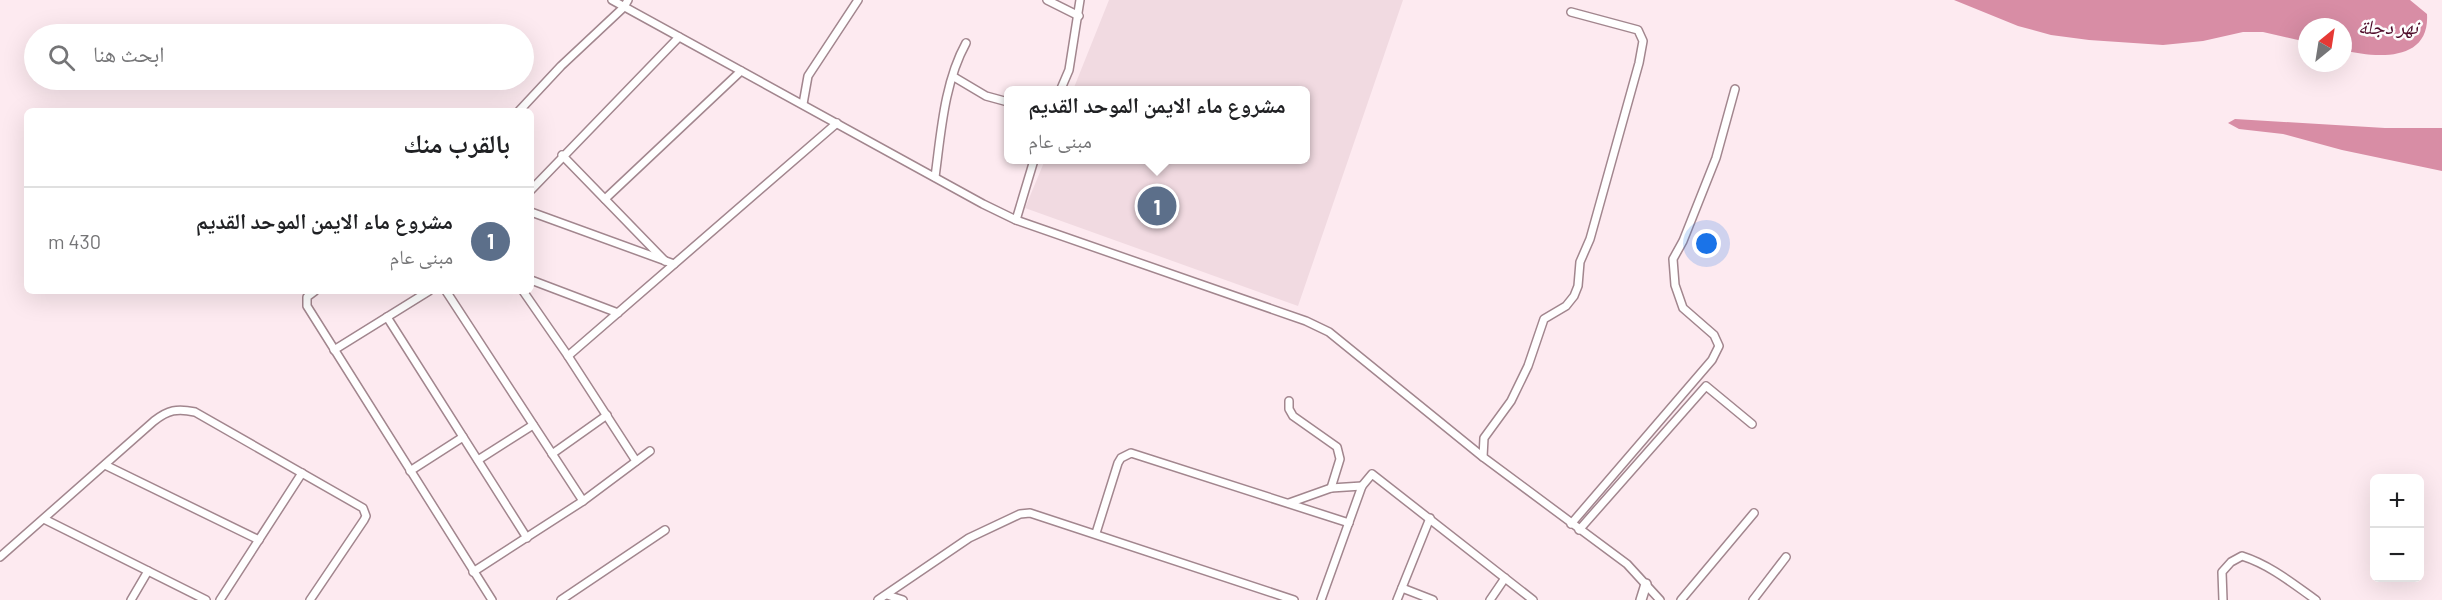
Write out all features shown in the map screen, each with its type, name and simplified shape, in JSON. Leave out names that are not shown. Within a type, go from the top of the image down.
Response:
[{"type":"main road","points":[[1641,600],[1646,584]]},
{"type":"street","points":[[612,0],[626,3],[741,71],[1016,220],[1306,321],[1329,332],[1483,457],[1626,564],[1660,600]]},
{"type":"street","points":[[803,104],[808,76],[858,0]]},
{"type":"street","points":[[1047,0],[1079,16]]},
{"type":"street","points":[[1062,86],[1069,70],[1080,0]]},
{"type":"street","points":[[522,108],[626,3]]},
{"type":"street","points":[[1483,457],[1484,438],[1511,401],[1528,366],[1544,320],[1566,306],[1578,286],[1580,262],[1590,238],[1639,63],[1643,41],[1638,30],[1571,12]]},
{"type":"street","points":[[534,187],[562,155],[680,37]]},
{"type":"street","points":[[935,177],[945,106],[966,43]]},
{"type":"street","points":[[605,199],[741,71]]},
{"type":"street","points":[[954,77],[986,96],[1004,101]]},
{"type":"street","points":[[1571,524],[1712,360],[1719,346],[1714,335],[1683,308],[1675,285],[1673,259],[1683,241],[1716,158],[1735,89]]},
{"type":"street","points":[[568,356],[618,313],[670,263],[837,123]]},
{"type":"street","points":[[562,155],[670,263]]},
{"type":"street","points":[[1016,220],[1033,164]]},
{"type":"street","points":[[534,213],[670,263]]},
{"type":"street","points":[[534,281],[618,313]]},
{"type":"street","points":[[312,294],[308,297],[307,306],[492,600]]},
{"type":"street","points":[[334,350],[424,294]]},
{"type":"street","points":[[448,294],[582,501]]},
{"type":"street","points":[[525,294],[636,461]]},
{"type":"street","points":[[387,317],[527,538]]},
{"type":"street","points":[[1579,530],[1706,386],[1752,424]]},
{"type":"street","points":[[1289,401],[1290,413],[1337,447],[1340,459],[1331,488]]},
{"type":"street","points":[[0,557],[166,412],[180,408],[195,412],[363,508],[366,516],[310,600]]},
{"type":"street","points":[[552,454],[607,416]]},
{"type":"street","points":[[478,460],[533,425]]},
{"type":"street","points":[[410,471],[463,437]]},
{"type":"street","points":[[473,572],[582,501],[650,451]]},
{"type":"street","points":[[1096,533],[1118,463],[1121,458],[1131,453],[1169,463],[1269,499],[1289,503],[1349,523]]},
{"type":"street","points":[[105,465],[259,540]]},
{"type":"street","points":[[220,600],[302,473]]},
{"type":"street","points":[[1321,600],[1362,486],[1370,474],[1375,474],[1533,600]]},
{"type":"street","points":[[1289,503],[1331,488],[1362,486]]},
{"type":"street","points":[[878,600],[969,538],[1020,514],[1036,513],[1294,600]]},
{"type":"street","points":[[1681,600],[1754,513]]},
{"type":"street","points":[[44,519],[206,600]]},
{"type":"street","points":[[1397,600],[1430,519]]},
{"type":"street","points":[[561,600],[664,530]]},
{"type":"street","points":[[2223,600],[2222,572],[2231,562],[2242,556],[2258,561],[2282,575],[2316,600]]},
{"type":"street","points":[[1753,600],[1786,557]]},
{"type":"street","points":[[131,600],[148,571]]},
{"type":"street","points":[[1490,600],[1505,578]]},
{"type":"street","points":[[1402,588],[1433,600]]},
{"type":"street","points":[[887,595],[903,600]]},
{"type":"shaded area","points":[[1109,0],[1403,0],[1298,306],[1025,208],[1043,164],[1310,164],[1310,86],[1075,86]]},
{"type":"water","name":"نهر دجلة","points":[[1954,0],[2410,0],[2427,14],[2426,30],[2420,41],[2410,49],[2384,55],[2352,52],[2352,18],[2298,18],[2298,40],[2263,32],[2243,32],[2203,41],[2163,45],[2089,40],[2051,35],[2018,26]]},
{"type":"water","points":[[2235,119],[2385,128],[2442,128],[2442,171],[2342,150],[2283,134],[2239,129],[2228,123]]},
{"type":"place","name":"مشروع ماء الايمن الموحد القديم","points":[[1157,206]]}]
